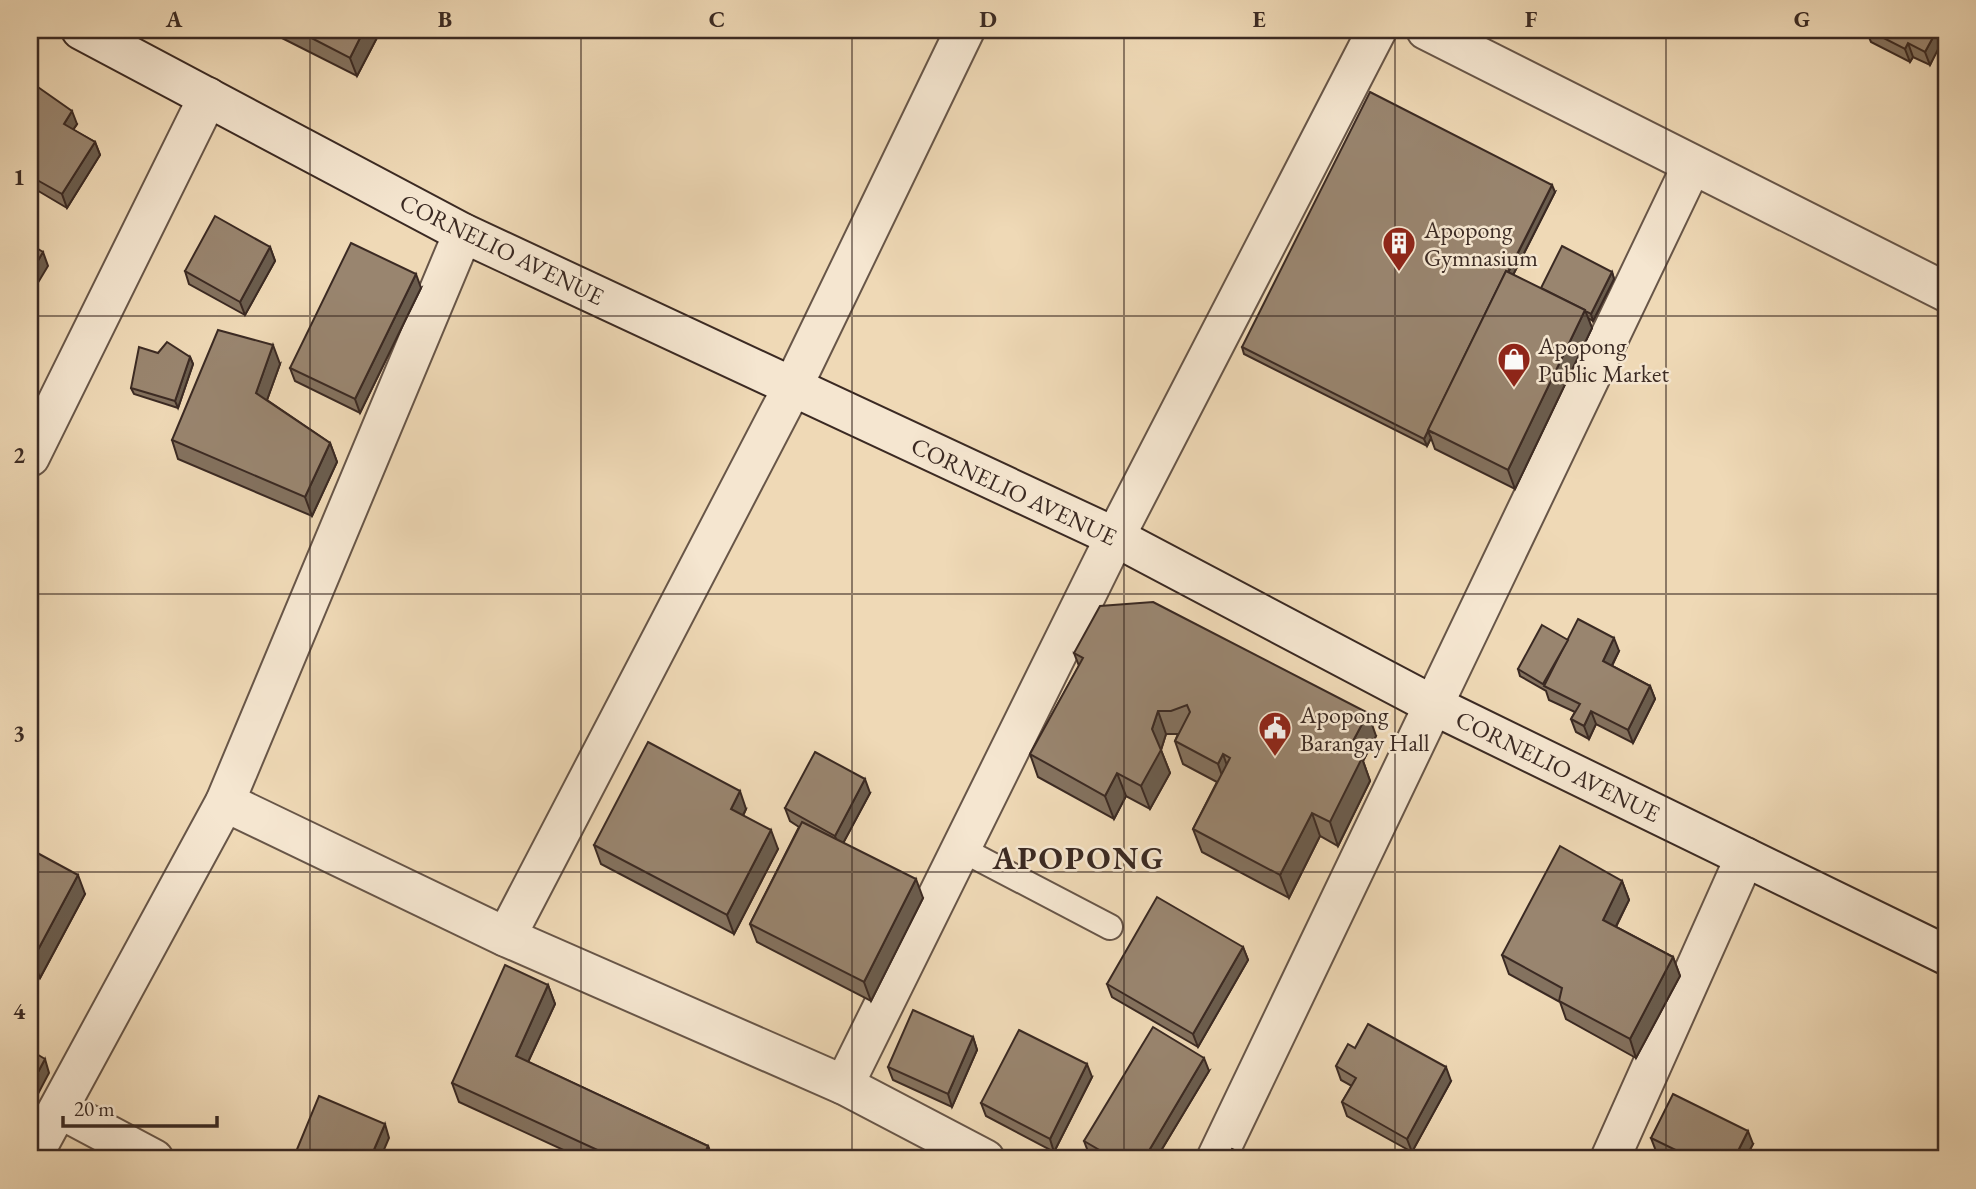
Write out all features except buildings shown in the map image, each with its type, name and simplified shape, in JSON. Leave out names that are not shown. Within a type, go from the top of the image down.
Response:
[{"type":"street","name":"CORNELIO AVENUE","points":[[81,30],[463,233],[1115,537],[1433,705],[1946,955]]},
{"type":"street","points":[[506,937],[792,388],[965,30]]},
{"type":"street","points":[[844,1085],[1115,537],[1377,30]]},
{"type":"street","points":[[1426,30],[1946,292]]},
{"type":"street","points":[[30,457],[208,97]]},
{"type":"street","points":[[1216,1159],[1692,165]]},
{"type":"street","points":[[31,1159],[225,802],[463,233]]},
{"type":"street","points":[[225,802],[506,937],[844,1085],[985,1159]]},
{"type":"street","points":[[1610,1159],[1745,857]]},
{"type":"street","points":[[60,1109],[154,1159]]},
{"type":"lane","points":[[961,849],[1110,927]]},
{"type":"place","name":"Apopong Gymnasium","points":[[1399,273]]},
{"type":"place","name":"Apopong Public Market","points":[[1514,389]]},
{"type":"place","name":"Apopong Barangay Hall","points":[[1275,758]]},
{"type":"district","name":"APOPONG","points":[[1079,858]]}]
